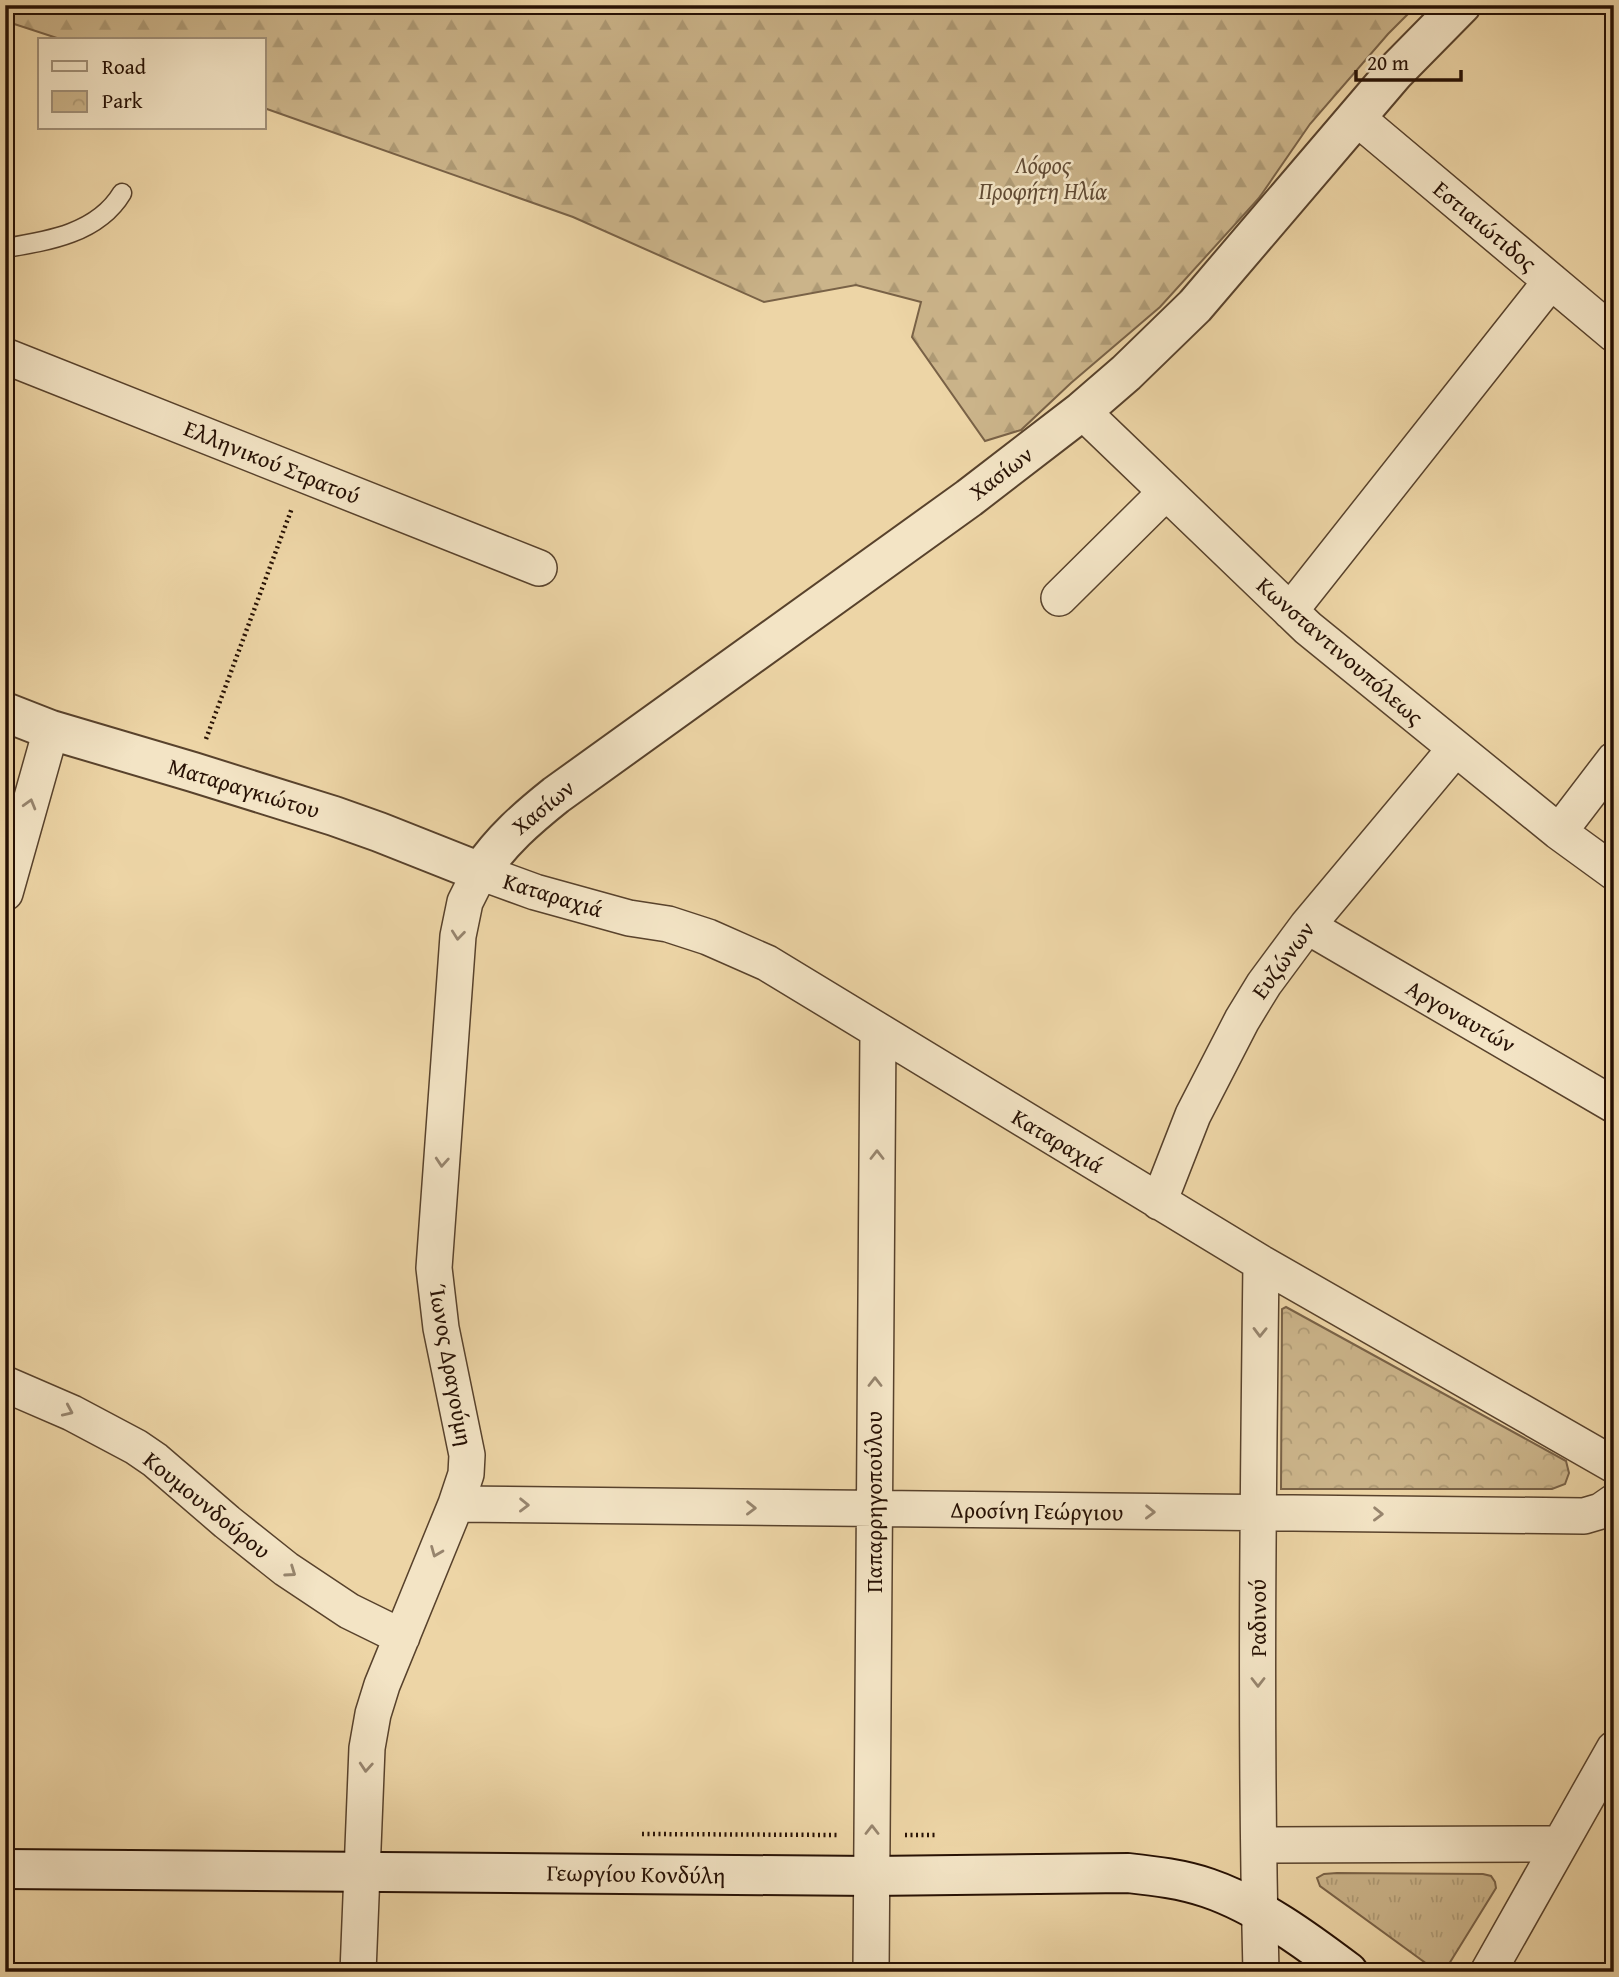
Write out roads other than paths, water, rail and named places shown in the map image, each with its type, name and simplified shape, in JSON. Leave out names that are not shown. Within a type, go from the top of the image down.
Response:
[{"type":"street","name":"Χασίων","points":[[480,872],[503,841],[556,795],[958,506],[1082,411],[1149,353],[1195,306],[1394,73],[1461,5]]},
{"type":"street","name":"Εστιαιώτιδος","points":[[1357,118],[1551,281],[1610,324]]},
{"type":"street","points":[[1290,611],[1551,281]]},
{"type":"street","name":"Ελληνικού Στρατού","points":[[5,356],[539,568]]},
{"type":"street","name":"Κωνσταντινουπόλεως","points":[[1082,411],[1308,628],[1559,832],[1614,872]]},
{"type":"street","points":[[1059,598],[1166,492]]},
{"type":"street","name":"Ματαραγκιώτου","points":[[5,712],[51,730],[194,772],[368,828],[480,872]]},
{"type":"street","points":[[5,893],[51,730]]},
{"type":"street","name":"Ευζώνων","points":[[1159,1202],[1194,1115],[1242,1020],[1276,966],[1455,749]]},
{"type":"street","points":[[1559,832],[1614,760]]},
{"type":"street","name":"Καταραχιά","points":[[480,872],[535,892],[629,918],[668,924],[708,937],[767,963],[1261,1263],[1614,1465]]},
{"type":"street","name":"Ίωνος Δραγούμη","points":[[358,1972],[367,1748],[373,1714],[466,1474],[467,1447],[449,1375],[434,1268],[458,936],[465,902],[480,872]]},
{"type":"street","name":"Αργοναυτών","points":[[1307,926],[1614,1105]]},
{"type":"street","name":"Παπαρρηγοπούλου","points":[[871,1972],[878,1032]]},
{"type":"street","name":"Ραδινού","points":[[1261,1263],[1258,1513],[1261,1972]]},
{"type":"street","name":"Κουμουνδούρου","points":[[5,1384],[72,1413],[136,1447],[286,1569],[349,1611],[402,1637]]},
{"type":"street","name":"Δροσίνη Γεώργιου","points":[[456,1504],[1584,1516],[1601,1511],[1614,1502]]},
{"type":"street","points":[[1488,1972],[1614,1749]]},
{"type":"street","points":[[1259,1845],[1560,1844]]},
{"type":"street","name":"Γεωργίου Κονδύλη","points":[[5,1869],[872,1876],[1102,1872],[1153,1875],[1209,1888],[1289,1930],[1348,1972]]},
{"type":"lane","points":[[5,248],[51,239],[88,227],[101,218],[122,193]]},
{"type":"park label","name":"Λόφος Προφήτη Ηλία","points":[[1043,178]]}]
